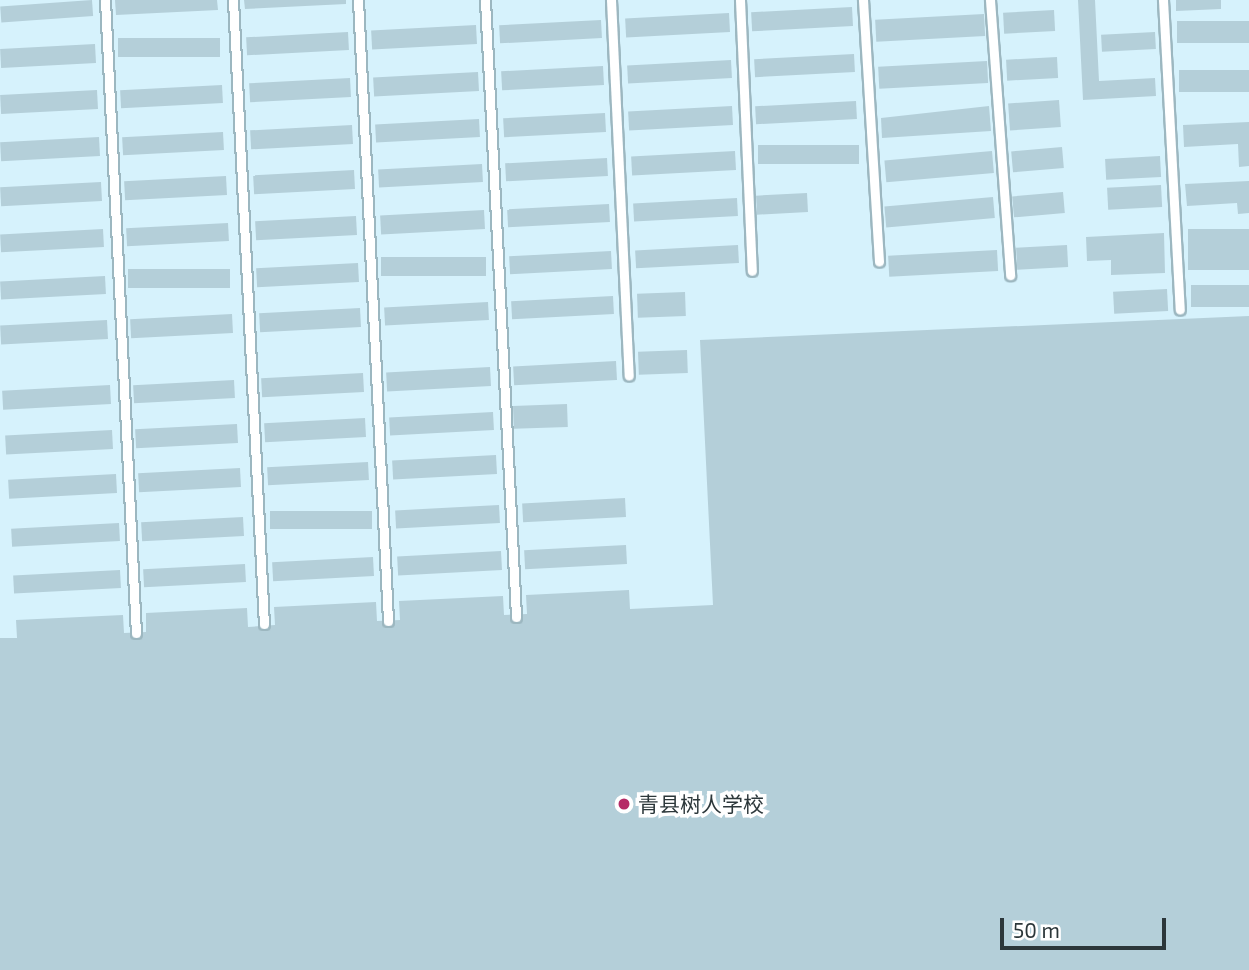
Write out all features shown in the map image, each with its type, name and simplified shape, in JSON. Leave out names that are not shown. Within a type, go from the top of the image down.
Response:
[{"type":"lane","points":[[105,0],[136,633]]},
{"type":"lane","points":[[233,0],[264,624]]},
{"type":"lane","points":[[358,0],[388,621]]},
{"type":"lane","points":[[485,0],[516,617]]},
{"type":"lane","points":[[611,0],[629,376]]},
{"type":"lane","points":[[740,0],[752,271]]},
{"type":"lane","points":[[863,0],[879,262]]},
{"type":"lane","points":[[990,0],[1010,275]]},
{"type":"lane","points":[[1163,0],[1180,310]]},
{"type":"building","points":[[92,0],[93,16],[1,22],[0,6]]},
{"type":"building","points":[[115,0],[217,0],[218,10],[116,15]]},
{"type":"building","points":[[244,0],[346,0],[346,4],[245,9]]},
{"type":"building","points":[[1078,0],[1095,0],[1099,81],[1155,78],[1156,96],[1083,100]]},
{"type":"building","points":[[1176,0],[1221,0],[1221,9],[1176,11]]},
{"type":"building","points":[[852,7],[853,26],[752,31],[751,12]]},
{"type":"building","points":[[1054,10],[1055,31],[1004,34],[1003,13]]},
{"type":"building","points":[[729,13],[730,32],[626,37],[625,18]]},
{"type":"building","points":[[984,14],[985,36],[876,42],[875,20]]},
{"type":"building","points":[[601,20],[602,38],[500,43],[499,25]]},
{"type":"building","points":[[1177,21],[1249,21],[1249,43],[1177,43]]},
{"type":"building","points":[[476,25],[477,44],[372,49],[371,30]]},
{"type":"building","points":[[348,32],[349,50],[247,55],[246,37]]},
{"type":"building","points":[[1155,32],[1156,49],[1102,52],[1101,35]]},
{"type":"building","points":[[118,38],[220,38],[220,57],[118,57]]},
{"type":"building","points":[[95,44],[96,63],[1,68],[0,49]]},
{"type":"building","points":[[854,54],[855,72],[755,77],[754,59]]},
{"type":"building","points":[[1057,57],[1058,78],[1007,81],[1006,60]]},
{"type":"building","points":[[731,60],[732,78],[628,83],[627,65]]},
{"type":"building","points":[[987,61],[988,83],[879,89],[878,67]]},
{"type":"building","points":[[603,66],[604,85],[502,90],[501,71]]},
{"type":"building","points":[[1179,70],[1249,70],[1249,92],[1179,92]]},
{"type":"building","points":[[478,72],[479,91],[374,96],[373,77]]},
{"type":"building","points":[[350,78],[351,97],[250,102],[249,83]]},
{"type":"building","points":[[222,85],[223,103],[121,108],[120,90]]},
{"type":"building","points":[[97,90],[98,109],[1,114],[0,95]]},
{"type":"building","points":[[1059,100],[1061,127],[1010,130],[1008,104]]},
{"type":"building","points":[[856,101],[857,119],[756,124],[755,106]]},
{"type":"building","points":[[732,106],[733,125],[629,130],[628,111]]},
{"type":"building","points":[[989,106],[991,131],[882,138],[881,118]]},
{"type":"building","points":[[605,113],[606,132],[504,137],[503,118]]},
{"type":"building","points":[[479,119],[480,137],[376,142],[375,124]]},
{"type":"building","points":[[1249,122],[1249,166],[1239,167],[1238,144],[1184,147],[1183,125]]},
{"type":"building","points":[[352,125],[353,144],[251,149],[250,130]]},
{"type":"building","points":[[223,132],[224,150],[123,155],[122,137]]},
{"type":"building","points":[[99,137],[100,156],[1,161],[0,142]]},
{"type":"building","points":[[758,145],[859,145],[859,164],[758,164]]},
{"type":"building","points":[[1062,147],[1064,168],[1013,172],[1011,151]]},
{"type":"building","points":[[735,151],[736,170],[632,175],[631,156]]},
{"type":"building","points":[[992,151],[994,173],[886,182],[884,160]]},
{"type":"building","points":[[1160,156],[1161,177],[1106,180],[1105,159]]},
{"type":"building","points":[[607,158],[608,176],[506,181],[505,163]]},
{"type":"building","points":[[482,164],[483,182],[379,187],[378,169]]},
{"type":"building","points":[[354,170],[355,189],[254,194],[253,175]]},
{"type":"building","points":[[226,176],[227,195],[125,200],[124,181]]},
{"type":"building","points":[[1249,181],[1249,213],[1238,214],[1237,203],[1187,206],[1185,184]]},
{"type":"building","points":[[101,182],[102,201],[1,206],[0,187]]},
{"type":"building","points":[[1161,185],[1162,207],[1108,210],[1107,188]]},
{"type":"building","points":[[1063,192],[1065,213],[1014,217],[1012,196]]},
{"type":"building","points":[[807,193],[808,212],[757,215],[756,196]]},
{"type":"building","points":[[993,197],[995,218],[886,227],[884,206]]},
{"type":"building","points":[[737,198],[738,216],[634,221],[633,203]]},
{"type":"building","points":[[609,204],[610,222],[508,227],[507,209]]},
{"type":"building","points":[[484,210],[485,229],[381,234],[380,215]]},
{"type":"building","points":[[356,216],[357,235],[256,240],[255,221]]},
{"type":"building","points":[[228,223],[229,241],[127,246],[126,228]]},
{"type":"building","points":[[103,229],[104,247],[1,252],[0,234]]},
{"type":"building","points":[[1188,229],[1249,229],[1249,270],[1188,270]]},
{"type":"building","points":[[1164,233],[1165,273],[1111,275],[1111,260],[1087,261],[1086,237]]},
{"type":"building","points":[[738,245],[739,263],[636,268],[635,250]]},
{"type":"building","points":[[1067,245],[1068,267],[1017,270],[1016,248]]},
{"type":"building","points":[[997,250],[998,271],[889,277],[888,256]]},
{"type":"building","points":[[611,251],[612,269],[510,274],[509,256]]},
{"type":"building","points":[[381,257],[486,257],[486,276],[381,276]]},
{"type":"building","points":[[358,263],[359,282],[257,287],[256,268]]},
{"type":"building","points":[[128,269],[230,269],[230,288],[128,288]]},
{"type":"building","points":[[105,276],[106,294],[1,299],[0,281]]},
{"type":"building","points":[[1191,285],[1249,285],[1249,307],[1191,307]]},
{"type":"building","points":[[1167,289],[1168,311],[1114,314],[1113,292]]},
{"type":"building","points":[[685,292],[686,316],[638,318],[637,294]]},
{"type":"building","points":[[613,296],[614,314],[512,319],[511,301]]},
{"type":"building","points":[[488,302],[489,320],[385,325],[384,307]]},
{"type":"building","points":[[360,308],[361,327],[260,332],[259,313]]},
{"type":"building","points":[[232,314],[233,333],[131,338],[130,319]]},
{"type":"building","name":"青县树人学校","points":[[1249,316],[1249,970],[0,970],[0,638],[17,638],[16,620],[123,615],[124,633],[146,632],[146,613],[247,608],[248,627],[275,625],[274,607],[376,602],[377,621],[400,620],[399,601],[503,596],[504,615],[527,614],[526,595],[629,590],[630,609],[713,605],[700,340]]},
{"type":"building","points":[[107,320],[108,339],[1,345],[0,326]]},
{"type":"building","points":[[687,350],[688,373],[639,375],[638,352]]},
{"type":"building","points":[[616,361],[617,380],[514,385],[513,366]]},
{"type":"building","points":[[490,367],[491,386],[387,391],[386,372]]},
{"type":"building","points":[[363,373],[364,392],[262,397],[261,378]]},
{"type":"building","points":[[234,380],[235,398],[134,403],[133,385]]},
{"type":"building","points":[[110,385],[111,404],[3,410],[2,391]]},
{"type":"building","points":[[567,404],[568,427],[514,429],[513,406]]},
{"type":"building","points":[[493,412],[494,430],[390,435],[389,417]]},
{"type":"building","points":[[365,418],[366,437],[265,442],[264,423]]},
{"type":"building","points":[[237,424],[238,443],[136,448],[135,429]]},
{"type":"building","points":[[112,430],[113,449],[6,455],[5,436]]},
{"type":"building","points":[[496,455],[497,474],[393,479],[392,460]]},
{"type":"building","points":[[368,462],[369,480],[268,485],[267,467]]},
{"type":"building","points":[[240,468],[241,487],[139,492],[138,473]]},
{"type":"building","points":[[116,474],[117,493],[9,499],[8,480]]},
{"type":"building","points":[[625,498],[626,517],[523,522],[522,503]]},
{"type":"building","points":[[499,505],[500,523],[396,528],[395,510]]},
{"type":"building","points":[[270,511],[372,511],[372,529],[270,529]]},
{"type":"building","points":[[243,517],[244,536],[142,541],[141,522]]},
{"type":"building","points":[[119,523],[120,541],[12,547],[11,529]]},
{"type":"building","points":[[626,545],[627,564],[525,569],[524,550]]},
{"type":"building","points":[[501,551],[502,570],[398,575],[397,556]]},
{"type":"building","points":[[373,557],[374,576],[273,581],[272,562]]},
{"type":"building","points":[[245,564],[246,582],[144,587],[143,569]]},
{"type":"building","points":[[120,570],[121,588],[14,594],[13,576]]},
{"type":"place","name":"青县树人学校","points":[[624,804]]}]
